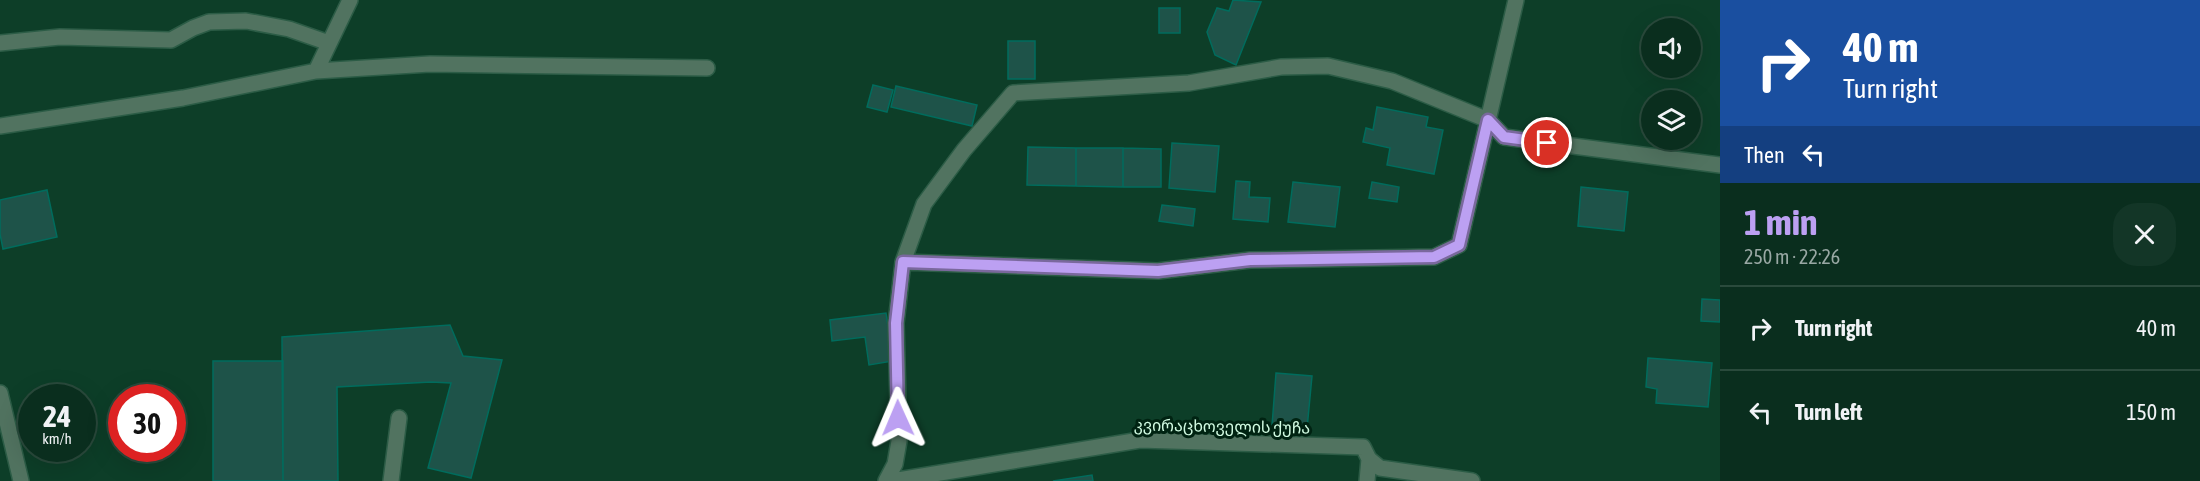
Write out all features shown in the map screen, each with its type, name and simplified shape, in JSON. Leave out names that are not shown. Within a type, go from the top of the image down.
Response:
[{"type":"street","points":[[316,70],[350,0]]},
{"type":"street","points":[[903,262],[1158,271],[1250,260],[1434,257],[1459,245],[1516,0]]},
{"type":"street","points":[[0,43],[60,37],[171,40],[209,22],[246,21],[290,29],[329,43]]},
{"type":"street","points":[[0,126],[183,98],[316,70],[430,64],[707,68]]},
{"type":"street","points":[[886,481],[895,464],[899,441],[896,323],[903,262],[924,204],[964,150],[1013,93],[1189,83],[1281,67],[1328,66],[1392,81],[1488,120],[1504,137],[1720,165]]},
{"type":"street","points":[[0,393],[21,481]]},
{"type":"street","points":[[391,481],[399,418]]},
{"type":"street","name":"კვირაცხოველის ქუჩა","points":[[892,481],[1140,440],[1362,447],[1369,459],[1380,468],[1472,481]]},
{"type":"street","points":[[1367,481],[1369,459]]},
{"type":"building","points":[[1233,0],[1261,2],[1236,65],[1215,55],[1207,32],[1217,8],[1229,11]]},
{"type":"building","points":[[1159,8],[1180,8],[1180,33],[1159,33]]},
{"type":"building","points":[[1008,41],[1035,41],[1035,79],[1008,79]]},
{"type":"building","points":[[873,85],[893,90],[887,112],[867,107]]},
{"type":"building","points":[[896,86],[977,105],[972,126],[891,107]]},
{"type":"building","points":[[1377,107],[1428,117],[1426,127],[1443,130],[1434,174],[1387,165],[1390,148],[1363,142],[1366,128],[1373,130]]},
{"type":"building","points":[[1172,143],[1219,146],[1215,192],[1169,188]]},
{"type":"building","points":[[1028,147],[1076,148],[1076,186],[1027,185]]},
{"type":"building","points":[[1076,148],[1123,148],[1123,187],[1076,186]]},
{"type":"building","points":[[1123,148],[1161,149],[1161,187],[1123,187]]},
{"type":"building","points":[[1236,181],[1250,182],[1249,197],[1270,198],[1268,222],[1233,219]]},
{"type":"building","points":[[1293,182],[1340,187],[1335,227],[1288,222]]},
{"type":"building","points":[[1372,182],[1399,187],[1397,202],[1369,198]]},
{"type":"building","points":[[1581,187],[1628,192],[1624,231],[1578,226]]},
{"type":"building","points":[[47,190],[57,237],[3,249],[0,234],[0,200]]},
{"type":"building","points":[[1162,205],[1195,209],[1193,226],[1159,221]]},
{"type":"building","points":[[1702,299],[1720,300],[1720,322],[1701,321]]},
{"type":"building","points":[[886,313],[893,361],[869,365],[865,337],[832,341],[830,320]]},
{"type":"building","points":[[450,325],[463,356],[502,360],[471,478],[428,468],[451,383],[431,382],[337,387],[338,481],[283,481],[282,337]]},
{"type":"building","points":[[1648,358],[1712,363],[1708,407],[1656,403],[1657,389],[1646,387]]},
{"type":"building","points":[[213,361],[283,361],[283,481],[213,481]]},
{"type":"building","points":[[1276,373],[1312,376],[1307,429],[1272,426]]},
{"type":"building","points":[[1092,475],[1093,481],[1053,481]]},
{"type":"route","points":[[898,418],[896,323],[903,262],[1158,271],[1250,260],[1434,257],[1459,245],[1488,120],[1504,137],[1547,143]]}]
